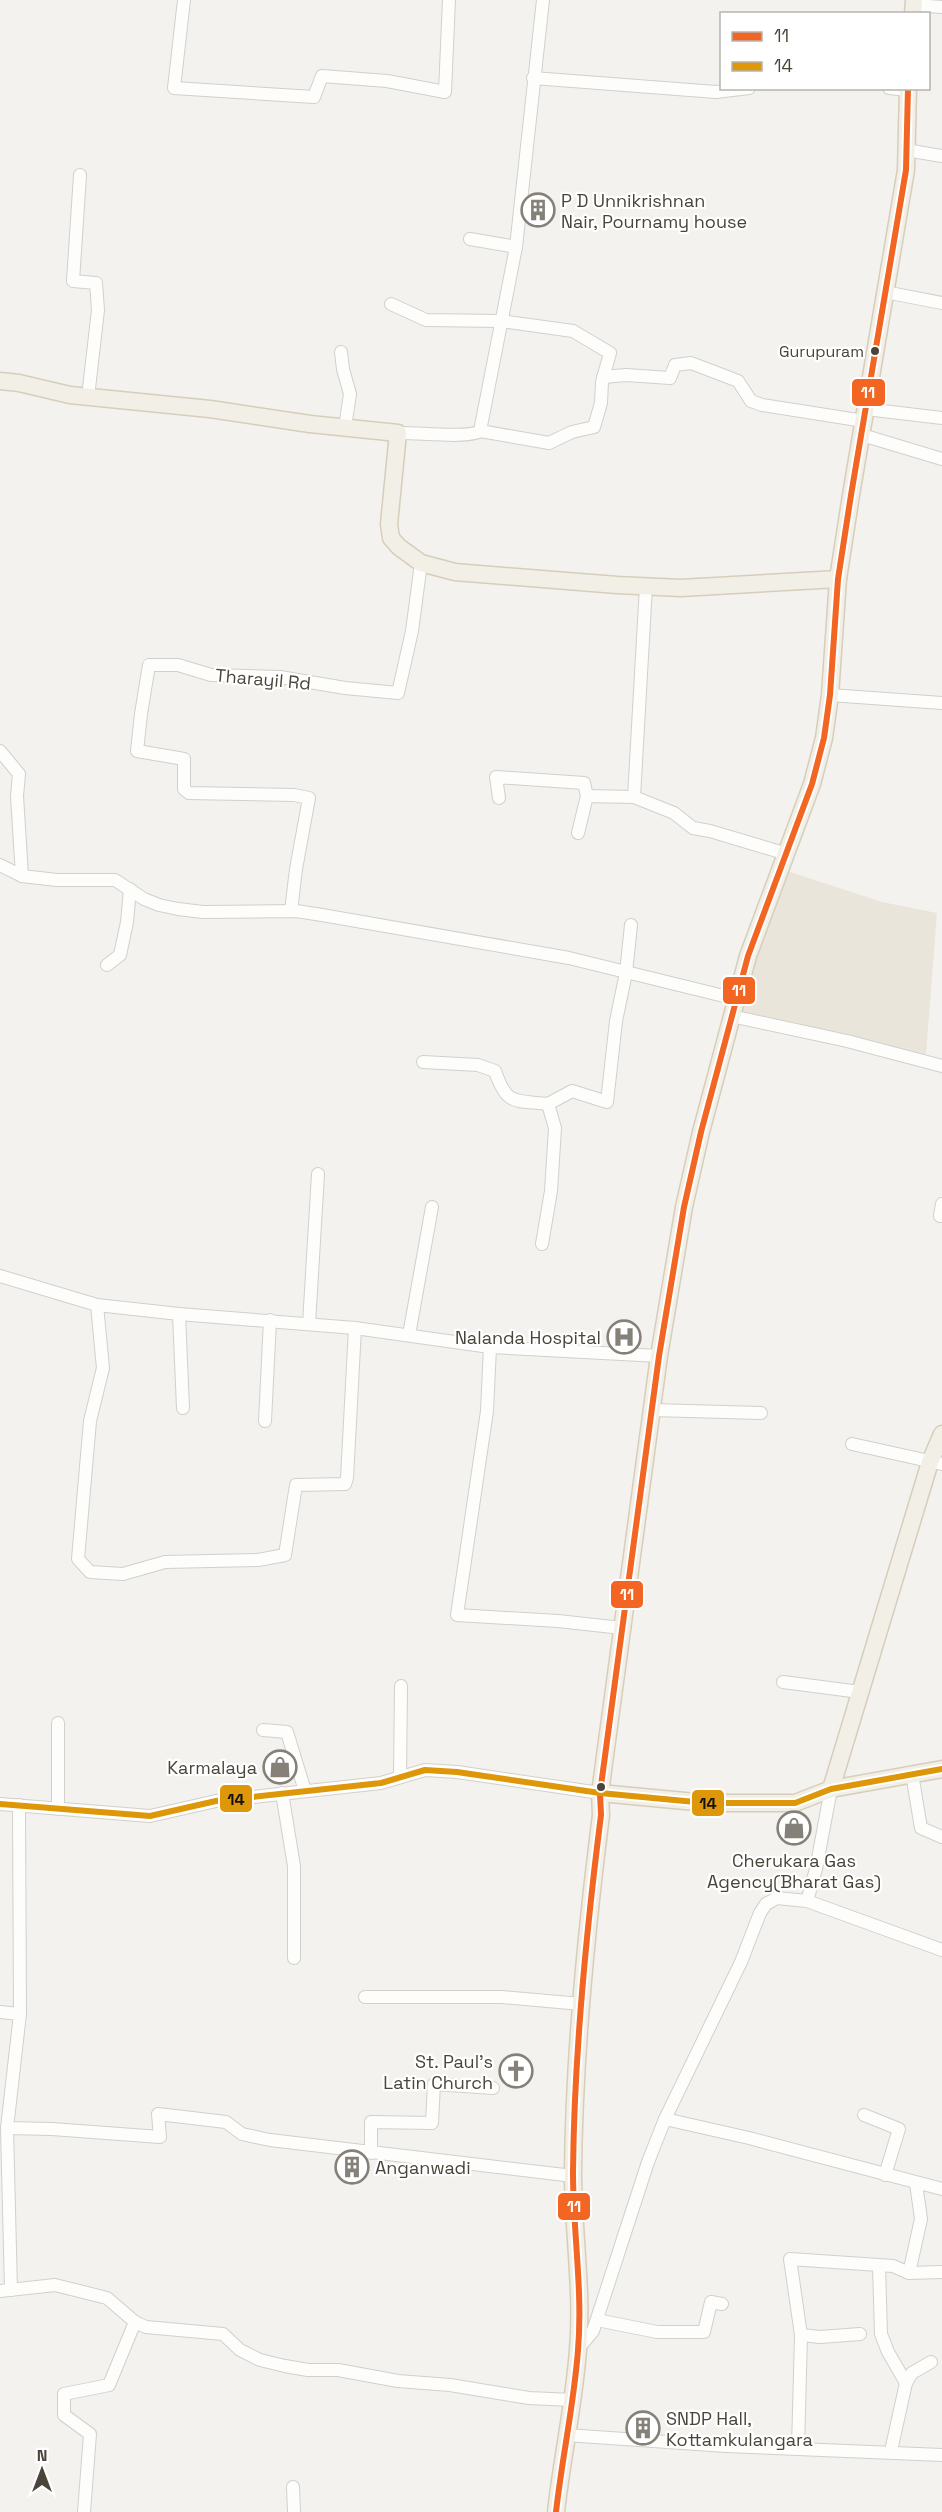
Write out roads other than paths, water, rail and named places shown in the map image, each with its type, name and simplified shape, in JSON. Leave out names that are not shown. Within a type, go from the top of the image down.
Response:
[{"type":"main road","points":[[555,2512],[578,2349],[578,2278],[573,2176],[574,2089],[581,2004],[601,1815],[600,1793],[659,1356],[684,1207],[731,1016],[748,956],[812,784],[824,738],[830,695],[838,579],[906,170],[908,90]]},
{"type":"main road","points":[[0,381],[88,397],[210,409],[310,424],[398,433],[389,524],[391,538],[421,563],[455,572],[681,588],[838,579]]},
{"type":"main road","points":[[831,1789],[860,1692],[936,1463],[942,1434]]},
{"type":"main road","points":[[600,1793],[706,1803],[795,1803],[831,1789],[942,1769]]},
{"type":"street","points":[[184,0],[174,88],[314,97],[322,76],[387,81],[445,92],[449,0]]},
{"type":"street","points":[[398,433],[475,435],[480,431],[516,247],[543,0]]},
{"type":"street","points":[[913,6],[942,7]]},
{"type":"street","points":[[533,78],[716,92],[732,90]]},
{"type":"street","points":[[906,150],[942,156]]},
{"type":"street","points":[[80,175],[73,281],[96,283],[98,310],[88,397]]},
{"type":"street","points":[[470,239],[516,247]]},
{"type":"street","points":[[885,292],[942,303]]},
{"type":"street","points":[[391,304],[426,320],[501,321],[573,331],[610,353],[594,427],[572,432],[549,443],[480,431]]},
{"type":"street","points":[[341,352],[350,394],[345,427]]},
{"type":"street","points":[[603,377],[626,375],[670,378],[675,365],[691,363],[738,381],[752,401],[762,405],[864,422],[942,418]]},
{"type":"street","points":[[864,422],[942,459]]},
{"type":"street","name":"Tharayil Rd","points":[[291,911],[309,798],[294,795],[189,793],[184,789],[184,759],[137,751],[149,665],[178,665],[211,675],[280,677],[345,688],[398,693],[412,631],[421,563]]},
{"type":"street","points":[[634,797],[646,586]]},
{"type":"street","points":[[830,695],[942,703]]},
{"type":"street","points":[[0,751],[19,774],[17,796],[22,876]]},
{"type":"street","points":[[499,798],[496,777],[584,783],[587,796],[578,832]]},
{"type":"street","points":[[587,796],[634,797],[674,813],[693,828],[787,854]]},
{"type":"street","points":[[0,866],[22,876],[57,880],[115,880],[144,899],[178,909],[203,912],[291,911],[568,958],[736,999]]},
{"type":"street","points":[[107,965],[120,955],[127,922],[130,889]]},
{"type":"street","points":[[423,1062],[478,1065],[495,1071],[502,1092],[512,1100],[548,1104],[572,1091],[607,1102],[616,1020],[626,973],[631,925]]},
{"type":"street","points":[[731,1016],[847,1041],[942,1066]]},
{"type":"street","points":[[542,1244],[550,1191],[555,1128],[548,1104]]},
{"type":"street","points":[[309,1324],[318,1174]]},
{"type":"street","points":[[409,1335],[432,1207]]},
{"type":"street","points":[[0,1276],[97,1305],[356,1328],[490,1347],[659,1356]]},
{"type":"street","points":[[97,1305],[103,1368],[90,1421],[78,1559],[90,1572],[123,1574],[165,1562],[258,1560],[285,1555],[296,1485],[345,1484],[356,1328]]},
{"type":"street","points":[[179,1314],[183,1408]]},
{"type":"street","points":[[265,1421],[270,1320]]},
{"type":"street","points":[[490,1347],[487,1411],[457,1615],[558,1621],[622,1628]]},
{"type":"street","points":[[652,1410],[761,1413]]},
{"type":"street","points":[[852,1444],[936,1463]]},
{"type":"street","points":[[783,1682],[860,1692]]},
{"type":"street","points":[[400,1778],[401,1686]]},
{"type":"street","points":[[58,1723],[58,1809]]},
{"type":"street","points":[[263,1730],[287,1732],[305,1791]]},
{"type":"street","points":[[0,1804],[150,1816],[216,1801],[282,1792],[367,1785],[425,1770],[457,1772],[600,1793]]},
{"type":"street","points":[[912,1774],[921,1828],[942,1837]]},
{"type":"street","points":[[807,1901],[816,1869],[831,1789]]},
{"type":"street","points":[[282,1792],[293,1858],[294,1958]]},
{"type":"street","points":[[19,1805],[20,2014],[4,2159],[5,2291],[55,2285],[107,2298],[135,2322],[147,2327],[223,2334],[240,2350],[260,2360],[285,2366],[308,2370],[339,2370],[398,2381],[450,2385],[529,2398],[572,2400]]},
{"type":"street","points":[[578,2349],[593,2331],[648,2162],[665,2119],[713,2022],[766,1904],[777,1898],[807,1901],[942,1950]]},
{"type":"street","points":[[365,1996],[502,1996],[581,2004]]},
{"type":"street","points":[[0,2012],[20,2014]]},
{"type":"street","points":[[371,2153],[371,2122],[432,2123],[434,2084],[493,2088]]},
{"type":"street","points":[[7,2128],[160,2137],[158,2114],[226,2122],[242,2134],[270,2140],[573,2176]]},
{"type":"street","points":[[864,2115],[899,2129],[885,2175]]},
{"type":"street","points":[[665,2119],[749,2138],[942,2189]]},
{"type":"street","points":[[909,2273],[921,2219],[916,2183]]},
{"type":"street","points":[[798,2448],[801,2335],[790,2259],[893,2266],[909,2273],[942,2272]]},
{"type":"street","points":[[879,2266],[881,2334],[888,2352],[906,2383]]},
{"type":"street","points":[[597,2320],[657,2332],[704,2332],[711,2302],[722,2304]]},
{"type":"street","points":[[84,2512],[90,2434],[63,2415],[64,2394],[109,2385],[135,2322]]},
{"type":"street","points":[[801,2335],[820,2337],[860,2334]]},
{"type":"street","points":[[891,2451],[906,2383],[912,2373],[931,2362]]},
{"type":"street","points":[[566,2435],[726,2446],[891,2451],[942,2455]]},
{"type":"street","points":[[292,2487],[294,2512]]},
{"type":"place","name":"P D Unnikrishnan Nair, Pournamy house","points":[[538,210]]},
{"type":"place","name":"Gurupuram","points":[[875,351]]},
{"type":"place","name":"Nalanda Hospital","points":[[624,1337]]},
{"type":"place","name":"Karmalaya","points":[[280,1767]]},
{"type":"place","name":"Cherukara Gas Agency(Bharat Gas)","points":[[794,1828]]},
{"type":"place","name":"St. Paul's Latin Church","points":[[516,2071]]},
{"type":"place","name":"Anganwadi","points":[[352,2167]]},
{"type":"place","name":"SNDP Hall, Kottamkulangara","points":[[643,2428]]}]
